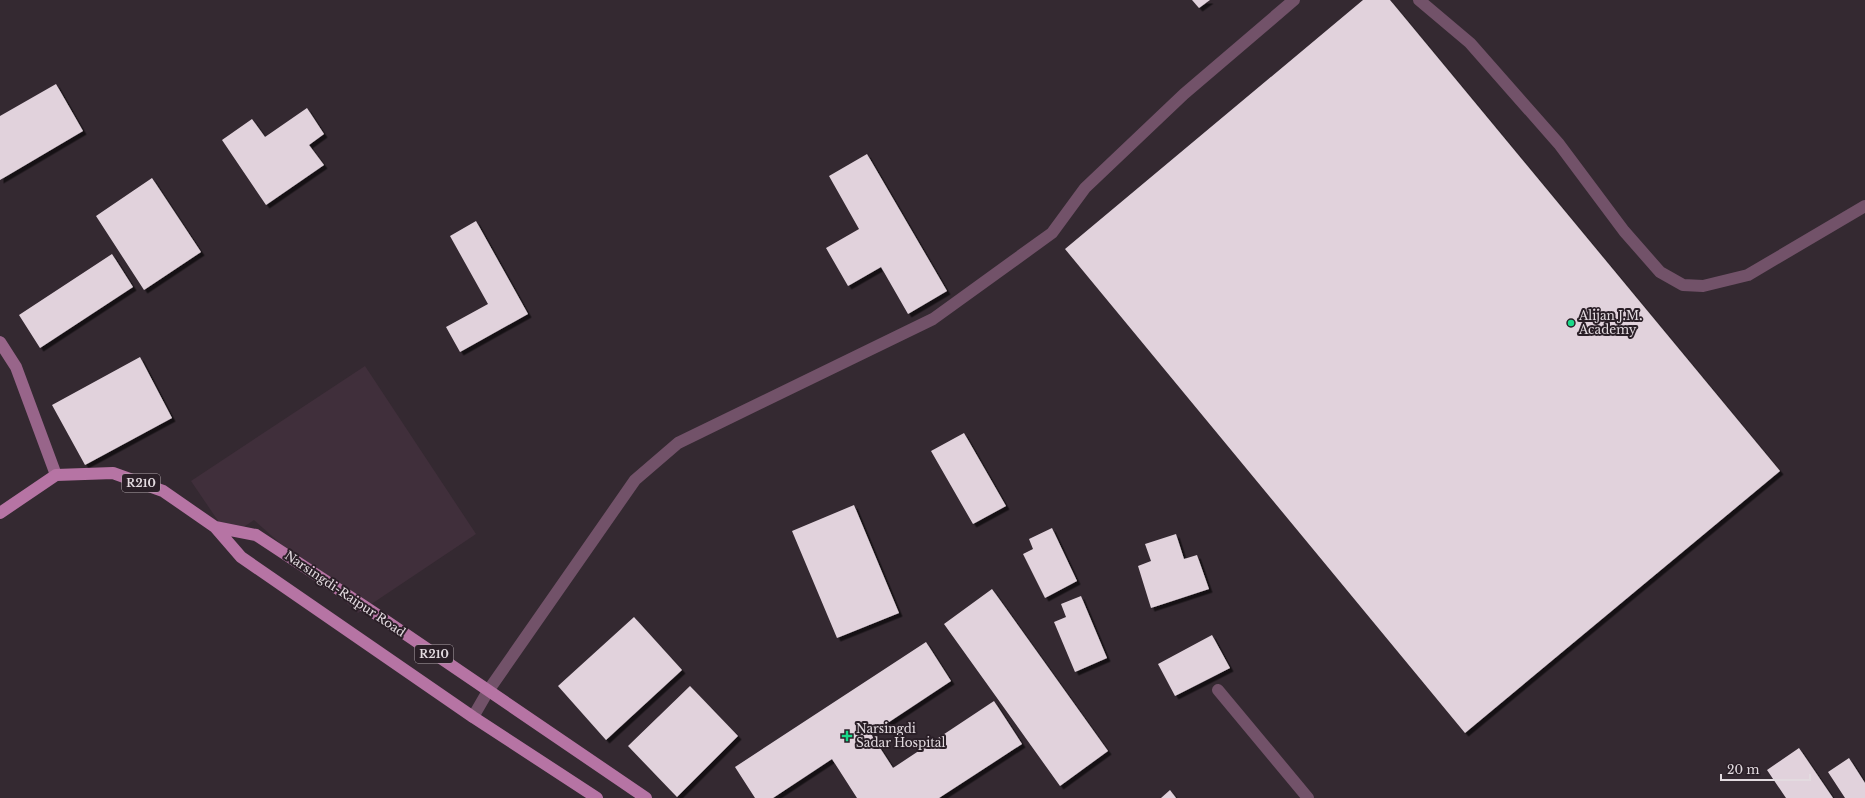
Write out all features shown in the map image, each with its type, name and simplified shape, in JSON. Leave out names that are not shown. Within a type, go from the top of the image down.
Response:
[{"type":"main road","name":"Narsingdi-Raipur Road","points":[[56,475],[114,473],[163,491],[215,527],[241,557],[473,717],[597,798]]},
{"type":"main road","points":[[0,513],[56,475]]},
{"type":"main road","name":"Narsingdi-Raipur Road","points":[[215,527],[256,535],[373,612],[646,798]]},
{"type":"street","points":[[473,717],[488,691],[635,480],[678,443],[932,319],[952,306],[1052,233],[1085,188],[1184,94],[1294,0]]},
{"type":"street","points":[[1419,0],[1470,43],[1559,144],[1624,232],[1660,272],[1683,285],[1703,286],[1748,275],[1865,206]]},
{"type":"street","points":[[0,342],[16,367],[56,475]]},
{"type":"street","points":[[1218,690],[1308,798]]},
{"type":"shaded area","points":[[365,366],[476,534],[358,613],[254,520],[229,537],[191,481]]},
{"type":"building","points":[[1192,0],[1210,0],[1199,8]]},
{"type":"building","points":[[1363,0],[1390,0],[1780,471],[1465,733],[1065,249]]},
{"type":"building","points":[[56,84],[83,131],[0,180],[0,116]]},
{"type":"building","points":[[307,108],[324,134],[309,145],[324,165],[266,205],[222,140],[252,119],[265,137]]},
{"type":"building","points":[[867,154],[947,291],[908,314],[881,267],[848,286],[826,248],[859,229],[829,176]]},
{"type":"building","points":[[152,178],[201,252],[144,290],[96,216]]},
{"type":"building","points":[[476,221],[528,314],[460,352],[446,327],[488,304],[450,236]]},
{"type":"building","points":[[112,254],[133,287],[40,348],[19,315]]},
{"type":"building","points":[[140,357],[172,418],[85,465],[52,405]]},
{"type":"building","points":[[964,433],[1006,506],[973,524],[931,451]]},
{"type":"building","points":[[854,505],[899,613],[837,638],[792,531]]},
{"type":"building","points":[[1052,528],[1077,581],[1045,598],[1023,554],[1033,549],[1029,539]]},
{"type":"building","points":[[1176,534],[1184,559],[1197,555],[1209,589],[1151,608],[1138,566],[1151,561],[1145,544]]},
{"type":"building","points":[[992,589],[1108,751],[1060,786],[944,624]]},
{"type":"building","points":[[1081,596],[1107,658],[1075,672],[1054,622],[1066,617],[1061,604]]},
{"type":"building","points":[[634,617],[682,670],[606,740],[558,686]]},
{"type":"building","points":[[1212,635],[1230,668],[1175,696],[1158,664]]},
{"type":"building","points":[[926,642],[951,681],[871,734],[893,768],[994,701],[1022,744],[939,798],[857,798],[832,759],[773,798],[755,798],[735,767]]},
{"type":"building","points":[[690,686],[738,736],[677,797],[628,746]]},
{"type":"building","points":[[1799,748],[1833,798],[1786,798],[1767,770]]},
{"type":"building","points":[[1849,758],[1865,783],[1865,798],[1845,798],[1828,772]]},
{"type":"building","points":[[1170,790],[1176,798],[1161,798]]},
{"type":"place","name":"Alijan J.M. Academy","points":[[1571,323]]},
{"type":"place","name":"Narsingdi Sadar Hospital","points":[[847,736]]}]
